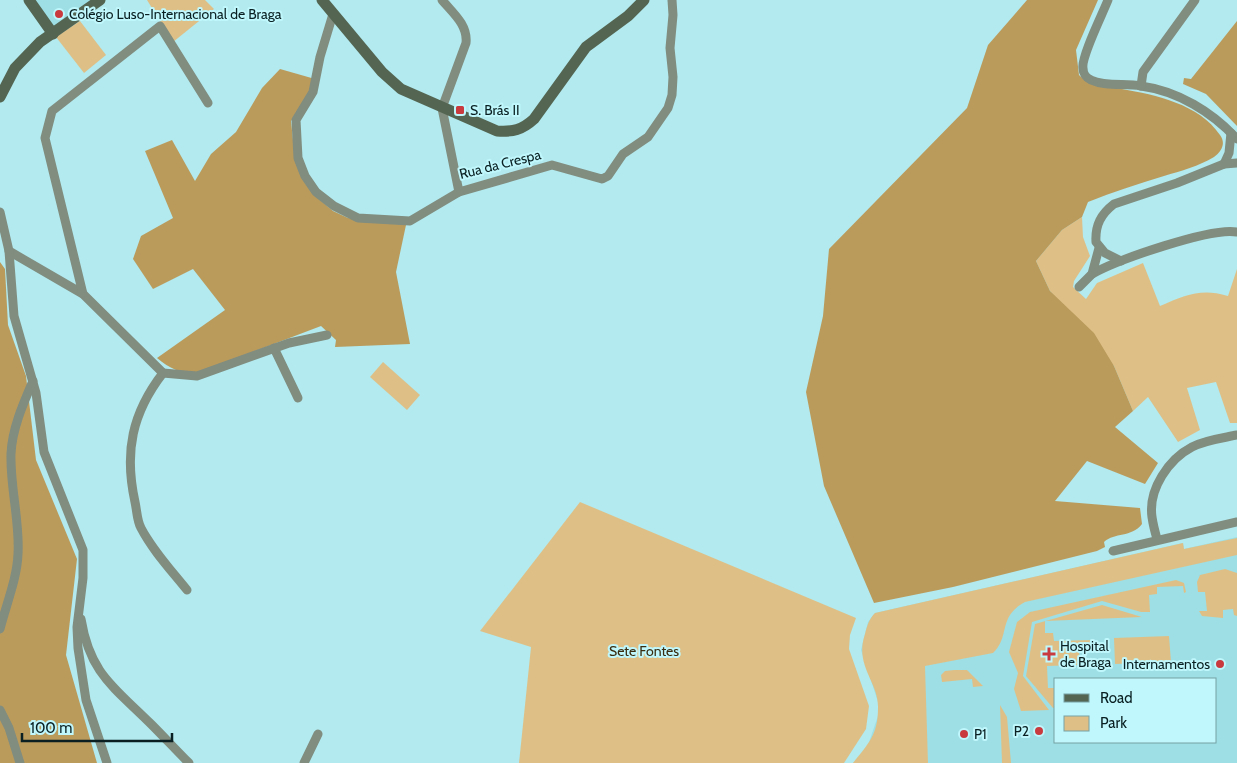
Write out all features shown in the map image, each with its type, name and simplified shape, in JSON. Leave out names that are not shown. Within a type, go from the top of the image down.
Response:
[{"type":"street","points":[[29,0],[53,34]]},
{"type":"street","points":[[0,97],[15,68],[40,42],[100,0]]},
{"type":"street","points":[[322,0],[382,72],[401,89],[497,131],[511,132],[523,128],[534,119],[586,47],[628,16],[644,0]]},
{"type":"street","points":[[442,0],[461,22],[467,34],[466,43],[442,108]]},
{"type":"street","name":"Rua da Crespa","points":[[442,108],[459,192],[552,165],[602,179],[608,176],[623,154],[648,137],[668,108],[672,95],[673,77],[670,48],[674,15],[672,0]]},
{"type":"street","points":[[1108,0],[1083,62],[1083,69],[1091,80],[1141,86],[1199,107],[1212,115],[1234,136],[1224,164]]},
{"type":"street","points":[[1141,86],[1143,72],[1195,0]]},
{"type":"street","points":[[333,14],[320,57],[313,92],[296,120],[298,158],[305,176],[316,192],[334,206],[358,218],[410,221],[459,192]]},
{"type":"street","points":[[83,294],[45,138],[52,112],[160,26],[208,103]]},
{"type":"street","points":[[1092,274],[1099,248],[1096,227],[1102,214],[1114,204],[1224,164],[1237,163]]},
{"type":"street","points":[[0,212],[9,251],[14,316],[20,344],[33,381],[44,452],[83,550],[84,578],[77,627],[80,668],[86,700],[106,763]]},
{"type":"street","points":[[1079,287],[1092,274],[1121,261],[1212,232],[1237,232]]},
{"type":"street","points":[[1099,248],[1112,258],[1121,261]]},
{"type":"street","points":[[9,251],[83,294],[163,373],[197,376],[274,348],[327,335]]},
{"type":"street","points":[[274,348],[298,398]]},
{"type":"street","points":[[163,373],[149,391],[136,418],[130,448],[130,473],[140,526],[154,550],[187,590]]},
{"type":"street","points":[[0,629],[18,557],[19,536],[12,447],[19,418],[33,381]]},
{"type":"street","points":[[1157,539],[1151,515],[1153,501],[1156,488],[1171,463],[1194,446],[1237,435]]},
{"type":"street","points":[[1113,551],[1157,539],[1237,522]]},
{"type":"street","points":[[79,605],[85,640],[95,665],[126,702],[150,723],[188,763]]},
{"type":"street","points":[[0,710],[9,728],[20,763]]},
{"type":"street","points":[[304,763],[318,734]]},
{"type":"shaded area","name":"Colégio Luso-Internacional de Braga","points":[[35,0],[93,0],[54,28]]},
{"type":"shaded area","points":[[1027,0],[1098,0],[1076,50],[1079,75],[1093,83],[1149,94],[1189,108],[1211,124],[1223,141],[1219,152],[1202,163],[1088,202],[1082,217],[1062,230],[1036,261],[1050,291],[1094,333],[1114,366],[1133,411],[1115,427],[1158,463],[1145,484],[1087,461],[1055,501],[1140,508],[1142,524],[1138,528],[1108,539],[1104,542],[1105,547],[1097,551],[953,587],[874,603],[824,486],[806,392],[823,316],[829,249],[967,108],[988,45]]},
{"type":"shaded area","points":[[1237,21],[1237,126],[1206,94],[1183,84],[1184,78],[1191,79]]},
{"type":"shaded area","points":[[280,69],[315,79],[307,98],[291,121],[295,159],[312,193],[333,211],[348,218],[406,225],[396,272],[410,344],[335,347],[336,340],[321,326],[197,373],[176,370],[157,358],[225,310],[193,269],[153,289],[133,259],[141,236],[173,218],[145,151],[172,140],[195,181],[211,154],[236,132],[262,88]]},
{"type":"shaded area","points":[[0,262],[5,269],[8,325],[26,376],[36,460],[77,559],[66,655],[97,763],[0,763]]},
{"type":"shaded area","name":"Hospital de Braga","points":[[1237,537],[1237,763],[853,763],[867,748],[878,716],[879,705],[861,650],[868,622],[875,613],[1183,543],[1184,549]]},
{"type":"green space","points":[[147,0],[205,0],[214,9],[173,42]]},
{"type":"green space","points":[[80,21],[106,55],[84,73],[56,37]]},
{"type":"green space","points":[[1082,217],[1083,237],[1090,256],[1074,281],[1073,287],[1086,299],[1097,283],[1143,263],[1160,306],[1194,294],[1210,293],[1228,296],[1237,269],[1237,423],[1230,423],[1216,382],[1187,388],[1200,430],[1178,442],[1148,397],[1133,411],[1114,366],[1050,291],[1036,261],[1062,230]]},
{"type":"green space","points":[[383,362],[420,395],[407,410],[370,377]]},
{"type":"green space","name":"Sete Fontes","points":[[580,502],[856,618],[850,635],[849,649],[869,706],[866,729],[844,763],[519,763],[531,647],[480,631]]},
{"type":"green space","points":[[1237,538],[1237,555],[1025,602],[1016,608],[1007,620],[1002,640],[993,653],[925,666],[928,763],[853,763],[871,738],[878,717],[875,690],[865,665],[862,645],[870,620],[875,613],[1183,543],[1184,549]]},
{"type":"green space","points":[[1225,569],[1237,573],[1237,616],[1234,615],[1233,609],[1223,610],[1223,618],[1202,616],[1199,611],[1207,611],[1205,592],[1198,592],[1197,582],[1200,575]]},
{"type":"green space","points":[[1176,580],[1184,583],[1186,592],[1184,593],[1183,586],[1157,587],[1157,594],[1149,595],[1150,612],[1141,612],[1102,601],[1032,622],[1023,676],[1049,710],[1021,711],[1014,689],[1018,673],[1009,652],[1017,622],[1030,612]]},
{"type":"green space","points":[[1102,605],[1142,617],[1046,621]]},
{"type":"green space","points":[[1045,621],[1045,633],[1053,633],[1054,641],[1093,640],[1093,650],[1079,651],[1080,665],[1047,666],[1048,688],[1054,688],[1054,708],[1026,676],[1035,624]]},
{"type":"green space","points":[[1169,636],[1171,662],[1115,664],[1114,638]]},
{"type":"green space","points":[[967,670],[983,686],[973,687],[972,679],[942,682],[941,675],[945,671]]},
{"type":"green space","points":[[1000,705],[1007,717],[1011,763],[1002,763]]},
{"type":"place","name":"Colégio Luso-Internacional de Braga","points":[[59,14]]},
{"type":"place","name":"S. Brás II","points":[[460,110]]},
{"type":"place","name":"Hospital de Braga","points":[[1049,654]]},
{"type":"place","name":"Internamentos","points":[[1220,664]]},
{"type":"place","name":"P2","points":[[1039,731]]},
{"type":"place","name":"P1","points":[[964,734]]}]
